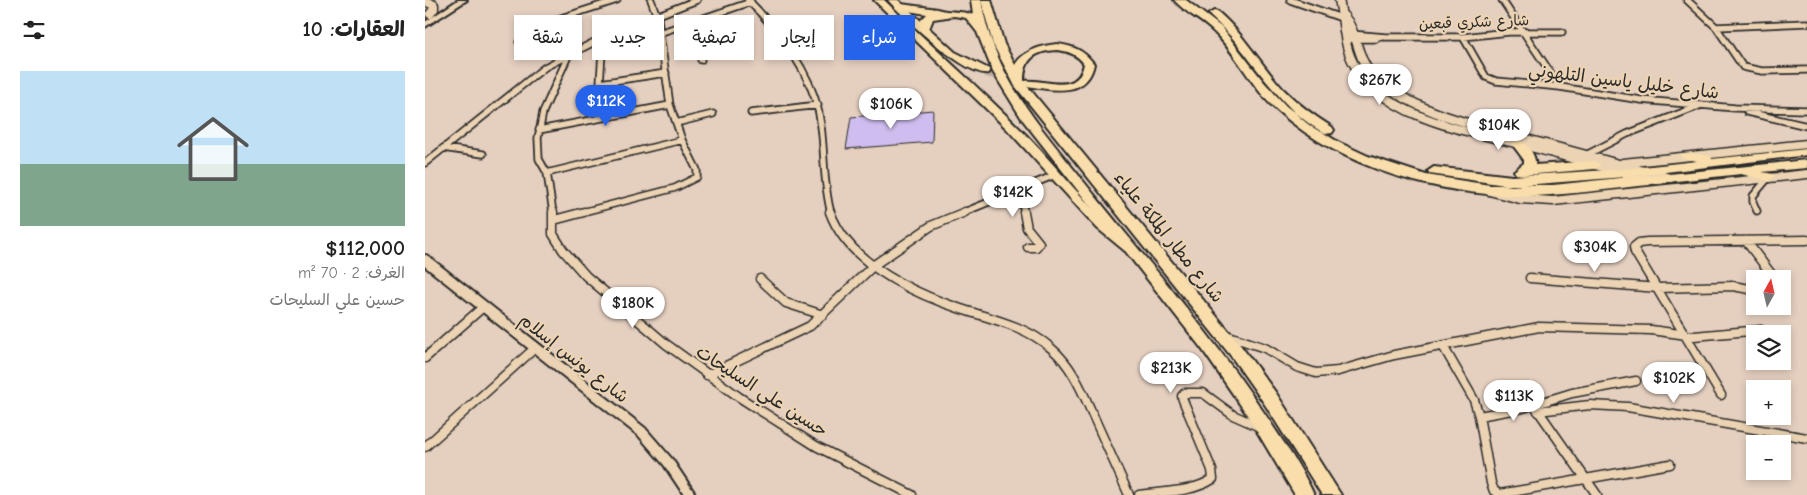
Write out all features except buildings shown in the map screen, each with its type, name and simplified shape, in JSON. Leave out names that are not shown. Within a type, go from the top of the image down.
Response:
[{"type":"highway","points":[[879,0],[1028,144],[1089,214],[1111,236],[1129,248]]},
{"type":"highway","points":[[893,0],[952,54],[985,71]]},
{"type":"highway","points":[[901,8],[925,12],[951,11],[965,7],[975,0]]},
{"type":"highway","name":"شارع مطار الملكة علياء","points":[[975,0],[987,30],[999,71],[1017,101],[1045,141],[1129,248],[1193,325],[1245,413],[1265,429],[1305,495]]},
{"type":"highway","name":"شارع مطار الملكة علياء","points":[[986,0],[987,30],[1004,58],[1238,354],[1270,398],[1332,495]]},
{"type":"highway","points":[[1179,0],[1221,33],[1260,85],[1279,106],[1314,133],[1364,158],[1417,177],[1484,189],[1521,191],[1560,190],[1647,175]]},
{"type":"highway","points":[[1195,0],[1228,26],[1273,84],[1293,105],[1318,124],[1354,144],[1405,164],[1449,174],[1512,181],[1621,168]]},
{"type":"highway","points":[[924,29],[926,20],[930,16],[958,13],[972,18],[987,30]]},
{"type":"highway","points":[[1055,48],[1069,50],[1083,56],[1089,64],[1084,78],[1068,86],[1051,87],[1023,83],[1019,74],[1022,62],[1028,56],[1041,50],[1055,48]]},
{"type":"highway","points":[[1279,106],[1293,105]]},
{"type":"highway","points":[[1518,144],[1530,159],[1530,164],[1524,172]]},
{"type":"highway","points":[[1449,174],[1467,170],[1524,172],[1590,159]]},
{"type":"main road","points":[[428,16],[451,0]]},
{"type":"main road","points":[[425,25],[463,0]]},
{"type":"main road","points":[[1647,175],[1721,161],[1807,152]]},
{"type":"main road","points":[[1685,156],[1721,161]]},
{"type":"main road","points":[[1621,168],[1647,175],[1670,178],[1731,171],[1807,171]]},
{"type":"main road","points":[[1731,171],[1769,178]]},
{"type":"street","points":[[425,1],[434,0]]},
{"type":"street","points":[[570,15],[617,0]]},
{"type":"street","points":[[651,0],[657,15],[697,0]]},
{"type":"street","points":[[1290,0],[1345,18]]},
{"type":"street","points":[[1339,0],[1362,59],[1370,72],[1390,90],[1409,101],[1465,122],[1621,168],[1659,158]]},
{"type":"street","points":[[1502,0],[1551,70],[1560,87]]},
{"type":"street","points":[[1687,0],[1716,27],[1743,66],[1762,71],[1807,70]]},
{"type":"street","points":[[425,1],[434,5],[434,9],[428,16]]},
{"type":"street","points":[[711,15],[749,1],[776,31],[806,78],[817,105],[821,129],[823,178],[829,208],[846,240],[874,265],[940,301],[1013,325],[1034,334],[1053,347],[1069,365],[1077,380],[1129,495]]},
{"type":"street","points":[[1345,18],[1345,36],[1350,56],[1358,70],[1372,86],[1392,100],[1451,126],[1518,144],[1590,159],[1659,158],[1807,144]]},
{"type":"street","points":[[1716,27],[1807,23]]},
{"type":"street","name":"شارع شكري قبعين","points":[[1345,36],[1463,37],[1523,32],[1562,32]]},
{"type":"street","name":"شارع خليل ياسين التلهوني","points":[[1463,37],[1483,73],[1490,80],[1560,87],[1628,99],[1735,108],[1807,110]]},
{"type":"street","points":[[425,164],[522,84],[558,60]]},
{"type":"street","name":"حسين علي السليحات","points":[[566,60],[543,112],[539,130],[539,159],[547,173],[554,220],[553,234],[577,267],[666,344],[760,412],[808,441],[913,495]]},
{"type":"street","points":[[602,60],[600,83],[666,73]]},
{"type":"street","points":[[554,220],[668,190],[697,177],[697,170],[682,140],[670,105],[664,60]]},
{"type":"street","points":[[539,130],[670,105]]},
{"type":"street","points":[[751,113],[817,105]]},
{"type":"street","points":[[1590,159],[1627,134],[1701,105]]},
{"type":"street","points":[[1735,108],[1807,126]]},
{"type":"street","points":[[676,123],[713,114]]},
{"type":"street","points":[[547,173],[682,140]]},
{"type":"street","points":[[443,148],[483,154]]},
{"type":"street","points":[[1484,189],[1520,199],[1553,200],[1769,178],[1807,171]]},
{"type":"street","points":[[707,374],[803,329],[823,315],[874,265],[934,225],[1055,175]]},
{"type":"street","points":[[1757,211],[1753,202],[1753,196],[1769,178]]},
{"type":"street","points":[[1017,190],[1022,200],[1027,228],[1039,243],[1036,247],[1028,247]]},
{"type":"street","points":[[1721,395],[1635,252],[1636,244],[1647,242],[1807,240]]},
{"type":"street","points":[[1746,241],[1768,270]]},
{"type":"street","name":"شارع يونس إسلام","points":[[425,260],[649,439],[679,477],[690,495]]},
{"type":"street","points":[[1530,278],[1658,288],[1733,286],[1746,288]]},
{"type":"street","points":[[760,279],[785,303],[792,306],[814,309],[823,315]]},
{"type":"street","points":[[425,358],[483,307]]},
{"type":"street","points":[[1223,335],[1265,348],[1297,367],[1316,373],[1338,371],[1394,355],[1548,326],[1651,330],[1684,335],[1746,331]]},
{"type":"street","points":[[1238,354],[1244,340]]},
{"type":"street","points":[[1443,346],[1474,400],[1479,416],[1491,484],[1496,493],[1512,494],[1586,478],[1670,464]]},
{"type":"street","points":[[425,447],[535,348]]},
{"type":"street","points":[[1536,408],[1572,393],[1636,381]]},
{"type":"street","points":[[1139,495],[1159,491],[1189,489],[1213,479],[1212,470],[1183,400],[1184,394],[1193,392],[1203,393],[1245,413]]},
{"type":"street","points":[[1479,416],[1536,408],[1628,407],[1807,438]]},
{"type":"street","points":[[1536,408],[1597,495]]},
{"type":"tunnel","points":[[985,71],[1027,83]]}]
